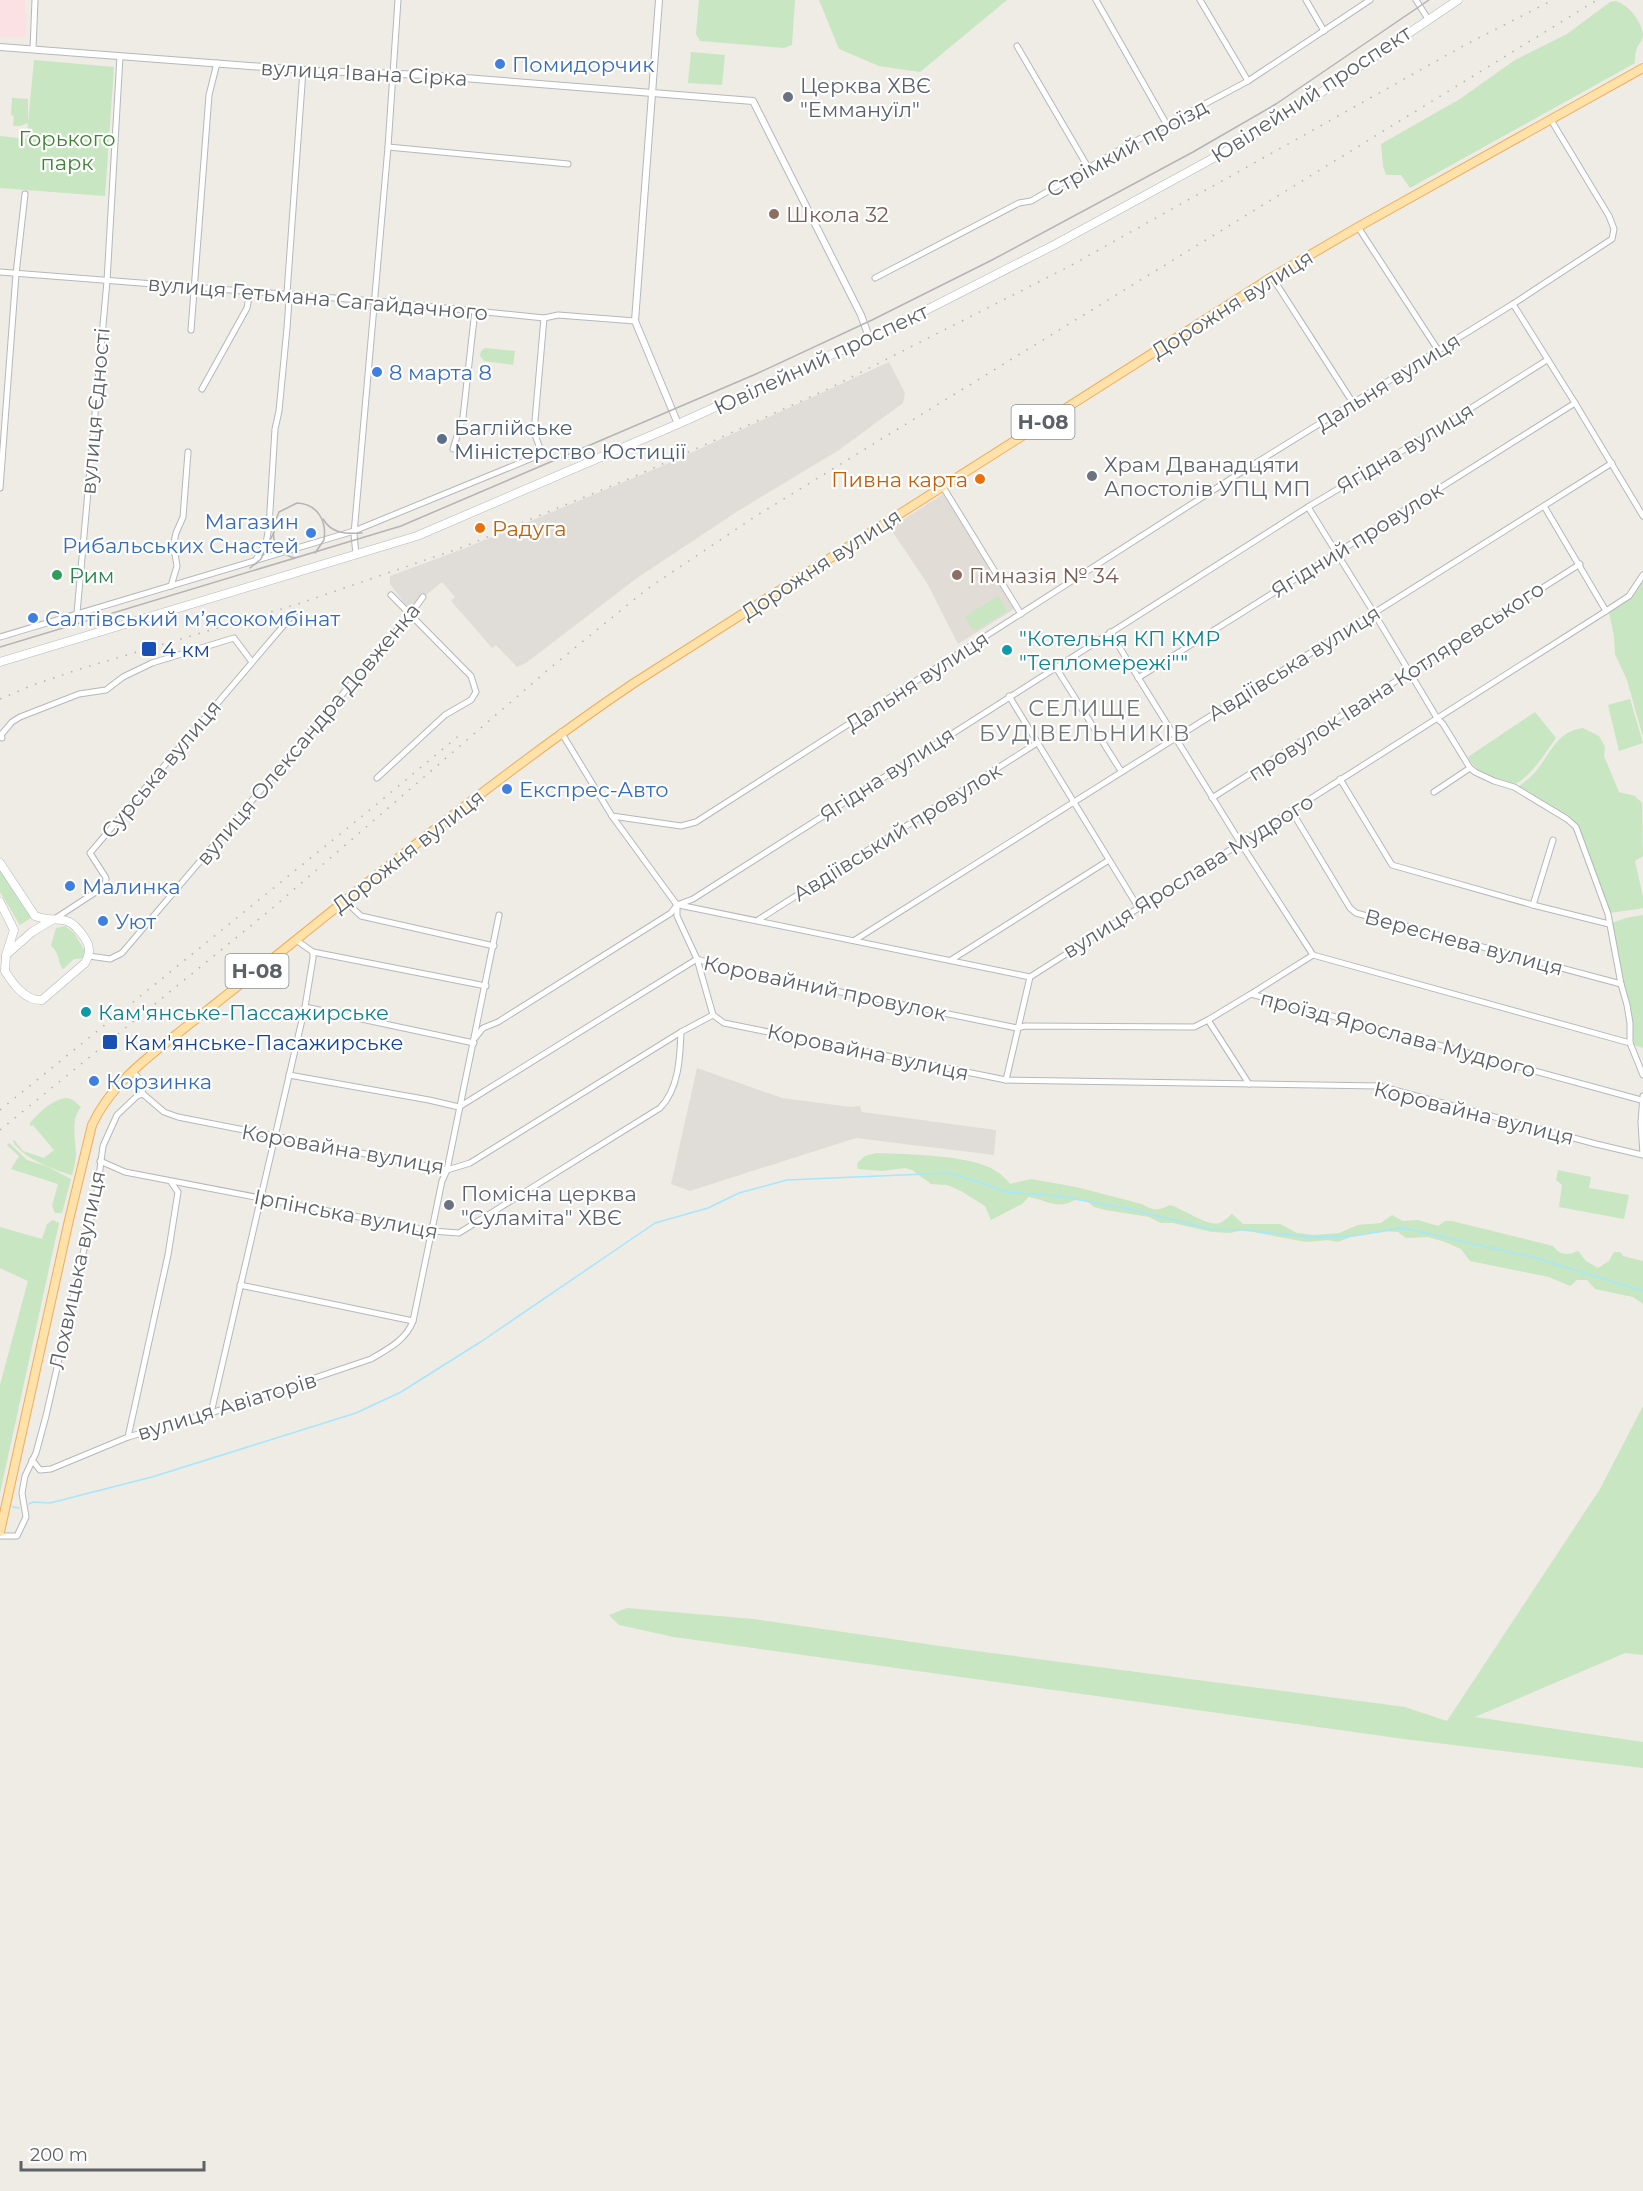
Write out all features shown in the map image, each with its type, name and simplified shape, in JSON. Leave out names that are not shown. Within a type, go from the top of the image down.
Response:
[{"type":"main road","name":"Ювілейний проспект","points":[[0,662],[417,536],[678,424],[869,338],[976,286],[1241,143],[1304,104],[1458,0]]},
{"type":"main road","name":"Дорожня вулиця","points":[[0,1534],[92,1125],[99,1110],[132,1071],[344,900],[561,732],[640,678],[1272,278],[1358,227],[1643,68]]},
{"type":"main road","points":[[0,863],[35,916],[36,925],[32,932]]},
{"type":"main road","points":[[0,902],[14,930],[3,958],[5,971],[27,997],[42,1000],[85,963],[89,956],[88,943],[71,921],[35,916]]},
{"type":"main road","points":[[3,958],[32,932],[56,918]]},
{"type":"street","points":[[33,49],[35,0]]},
{"type":"street","points":[[356,555],[354,531],[388,147],[398,0]]},
{"type":"street","points":[[659,0],[635,321],[678,424]]},
{"type":"street","points":[[1096,0],[1167,125]]},
{"type":"street","points":[[1200,0],[1248,81]]},
{"type":"street","points":[[1306,0],[1324,31]]},
{"type":"street","name":"Стрімкий проїзд","points":[[875,278],[1019,203],[1031,201],[1106,157],[1248,81],[1370,0]]},
{"type":"street","points":[[1416,0],[1428,19]]},
{"type":"street","name":"вулиця Івана Сірка","points":[[0,46],[303,70],[393,74],[753,101],[861,315],[869,338]]},
{"type":"street","points":[[1017,46],[1089,169]]},
{"type":"street","name":"вулиця Єдності","points":[[77,613],[107,281],[120,56]]},
{"type":"street","points":[[191,330],[209,95],[216,63]]},
{"type":"street","points":[[255,561],[266,543],[269,527],[275,429],[279,411],[287,328],[289,300],[287,293],[303,70]]},
{"type":"street","name":"Дальня вулиця","points":[[612,816],[681,826],[696,822],[1234,477],[1513,304],[1612,239],[1614,229],[1608,216],[1551,120]]},
{"type":"street","points":[[388,147],[568,164]]},
{"type":"street","points":[[0,488],[16,274],[25,194]]},
{"type":"street","points":[[1358,227],[1438,350]]},
{"type":"street","name":"вулиця Гетьмана Сагайдачного","points":[[0,272],[287,293],[543,318],[558,315],[635,321]]},
{"type":"street","points":[[1272,278],[1353,404]]},
{"type":"street","points":[[202,389],[247,308],[250,291]]},
{"type":"street","points":[[1513,304],[1643,516]]},
{"type":"street","points":[[453,449],[463,417],[475,310]]},
{"type":"street","points":[[0,637],[354,531],[542,454],[534,432],[543,318]]},
{"type":"street","name":"Ягідна вулиця","points":[[474,1040],[483,1028],[507,1016],[670,913],[677,905],[693,899],[1055,666],[1546,360]]},
{"type":"street","name":"Ягідний провулок","points":[[1138,678],[1575,403]]},
{"type":"street","points":[[171,585],[177,566],[175,554],[172,551],[183,517],[188,452]]},
{"type":"street","name":"Авдіївська вулиця","points":[[855,940],[1612,463]]},
{"type":"street","points":[[943,486],[1021,614]]},
{"type":"street","points":[[1544,506],[1606,611]]},
{"type":"street","points":[[1308,507],[1470,768],[1494,782],[1515,787],[1576,827],[1608,914],[1630,1023],[1630,1043],[1643,1076]]},
{"type":"street","name":"провулок Івана Котляревського","points":[[1212,798],[1580,564]]},
{"type":"street","name":"вулиця Ярослава Мудрого","points":[[1030,977],[1629,596],[1643,575]]},
{"type":"street","points":[[377,778],[445,715],[471,700],[476,692],[471,676],[391,596]]},
{"type":"street","name":"вулиця Олександра Довженка","points":[[89,956],[104,960],[122,953],[410,616],[423,597]]},
{"type":"street","name":"Сурська вулиця","points":[[56,918],[105,886],[106,878],[90,853],[295,612]]},
{"type":"street","points":[[1110,632],[1313,956],[1630,1043]]},
{"type":"street","points":[[3,738],[1,735],[12,722],[20,717],[79,694],[106,690],[123,677],[152,663],[234,638],[252,662]]},
{"type":"street","points":[[1055,666],[1121,771]]},
{"type":"street","points":[[1008,696],[1138,907]]},
{"type":"street","points":[[561,732],[612,816],[677,905],[677,916],[697,959],[713,1015]]},
{"type":"street","name":"Авдіївський провулок","points":[[758,920],[1037,743]]},
{"type":"street","points":[[1434,792],[1470,768]]},
{"type":"street","points":[[1340,779],[1392,865],[1609,924]]},
{"type":"street","name":"Вереснева вулиця","points":[[1291,810],[1350,908],[1356,913],[1621,984]]},
{"type":"street","points":[[1533,905],[1553,840]]},
{"type":"street","points":[[951,960],[1109,860]]},
{"type":"street","points":[[344,900],[361,916],[494,946]]},
{"type":"street","points":[[677,905],[1030,977],[1006,1080]]},
{"type":"street","points":[[240,1286],[413,1321],[486,986],[499,915]]},
{"type":"street","points":[[296,940],[313,952],[486,986]]},
{"type":"street","points":[[211,1413],[305,1007],[313,952]]},
{"type":"street","points":[[1251,994],[1313,956]]},
{"type":"street","name":"Коровайний провулок","points":[[459,1107],[697,959],[728,969],[1017,1028]]},
{"type":"street","name":"проїзд Ярослава Мудрого","points":[[1017,1028],[1025,1026],[1194,1027],[1251,994],[1642,1098]]},
{"type":"street","points":[[305,1007],[474,1040]]},
{"type":"street","name":"Коровайна вулиця","points":[[143,1094],[164,1112],[178,1117],[447,1170],[471,1163],[681,1032],[713,1015],[724,1023],[1006,1080],[1379,1086],[1643,1155]]},
{"type":"street","points":[[1208,1020],[1249,1084]]},
{"type":"street","name":"Ірпінська вулиця","points":[[100,1161],[125,1172],[453,1234],[465,1230],[660,1108],[671,1093],[681,1050],[681,1032]]},
{"type":"street","points":[[132,1071],[141,1085],[143,1094]]},
{"type":"street","points":[[289,1075],[459,1107]]},
{"type":"street","name":"Лохвицька вулиця","points":[[0,1534],[17,1536],[26,1517],[22,1493],[25,1476],[46,1416],[97,1192],[100,1161],[109,1131],[117,1115],[137,1096],[143,1094]]},
{"type":"street","points":[[1642,1098],[1643,1155]]},
{"type":"street","points":[[171,1181],[178,1192]]},
{"type":"street","points":[[128,1437],[168,1255],[178,1192],[186,1184]]},
{"type":"street","name":"вулиця Авіаторів","points":[[32,1460],[40,1470],[51,1469],[128,1437],[211,1413],[371,1359],[409,1333],[413,1321]]},
{"type":"shaded area","points":[[0,0],[25,0],[25,13],[27,13],[25,37],[0,37]]},
{"type":"shaded area","points":[[889,362],[905,393],[903,403],[839,450],[738,511],[637,578],[526,663],[517,667],[496,645],[492,648],[451,601],[455,597],[442,582],[409,609],[390,584],[390,576],[463,549],[660,467]]},
{"type":"shaded area","name":"Гімназія № 34","points":[[943,494],[1014,609],[958,644],[927,583],[890,528]]},
{"type":"shaded area","points":[[697,1068],[782,1098],[851,1107],[860,1106],[862,1112],[996,1130],[994,1155],[856,1138],[690,1191],[671,1184]]},
{"type":"green space","points":[[699,0],[795,0],[792,45],[784,48],[700,41],[696,34]]},
{"type":"green space","points":[[819,0],[1007,0],[920,72],[879,66],[839,49]]},
{"type":"green space","points":[[1616,1],[1634,14],[1642,30],[1643,37],[1636,50],[1635,63],[1410,188],[1401,175],[1386,175],[1381,144],[1460,99],[1515,60],[1567,34],[1610,2]]},
{"type":"green space","points":[[691,52],[725,55],[722,85],[688,83]]},
{"type":"green space","name":"Горького парк","points":[[34,60],[114,67],[105,196],[0,188],[0,136],[27,139]]},
{"type":"green space","points":[[12,98],[28,99],[28,123],[13,126]]},
{"type":"green space","points":[[485,348],[515,351],[513,365],[484,361],[480,356],[481,351]]},
{"type":"green space","points":[[1643,579],[1643,737],[1627,680],[1615,654],[1609,612],[1631,597]]},
{"type":"green space","points":[[998,596],[1007,611],[974,631],[965,617]]},
{"type":"green space","points":[[1630,699],[1643,743],[1619,751],[1608,705]]},
{"type":"green space","points":[[1535,712],[1556,738],[1526,776],[1514,785],[1493,779],[1476,768],[1468,757]]},
{"type":"green space","points":[[1583,728],[1599,736],[1605,747],[1604,756],[1619,792],[1635,796],[1642,803],[1643,856],[1635,861],[1643,897],[1643,908],[1609,913],[1580,830],[1518,787],[1534,773],[1561,738],[1567,733]]},
{"type":"green space","points":[[0,869],[31,918],[20,925],[0,892]]},
{"type":"green space","points":[[1643,915],[1643,1048],[1634,1045],[1629,1004],[1611,923]]},
{"type":"green space","points":[[65,926],[74,933],[85,951],[84,958],[74,959],[63,969],[56,951],[51,946],[56,928]]},
{"type":"green space","points":[[67,1098],[81,1107],[76,1117],[74,1130],[76,1155],[72,1175],[48,1167],[31,1158],[23,1153],[13,1141],[23,1151],[44,1158],[54,1150],[33,1125],[30,1126],[30,1123],[51,1104]]},
{"type":"green space","points":[[9,1143],[27,1160],[46,1166],[71,1179],[62,1213],[55,1213],[52,1206],[58,1184],[11,1169],[19,1156],[7,1145]]},
{"type":"green space","points":[[876,1153],[939,1156],[972,1162],[996,1171],[1010,1184],[1031,1179],[1076,1187],[1153,1209],[1170,1205],[1215,1224],[1222,1222],[1232,1214],[1243,1224],[1280,1224],[1297,1233],[1314,1235],[1339,1233],[1358,1225],[1381,1223],[1392,1215],[1403,1221],[1418,1220],[1438,1226],[1445,1221],[1452,1221],[1553,1246],[1564,1254],[1578,1251],[1586,1261],[1598,1268],[1609,1261],[1614,1252],[1620,1252],[1623,1256],[1643,1261],[1643,1304],[1633,1297],[1595,1289],[1587,1280],[1577,1280],[1570,1286],[1549,1277],[1470,1261],[1461,1249],[1445,1242],[1428,1237],[1406,1238],[1398,1232],[1385,1231],[1353,1236],[1338,1242],[1327,1240],[1306,1242],[1243,1230],[1230,1233],[1212,1232],[1173,1223],[1161,1223],[1149,1217],[1094,1207],[1087,1201],[1076,1199],[1064,1204],[1052,1204],[1029,1197],[1022,1204],[991,1220],[985,1206],[947,1185],[931,1184],[912,1170],[905,1168],[882,1171],[858,1169],[857,1163],[865,1156]]},
{"type":"green space","points":[[1558,1170],[1591,1177],[1589,1188],[1629,1195],[1624,1219],[1559,1207],[1562,1185],[1556,1180]]},
{"type":"green space","points":[[53,1220],[59,1223],[0,1493],[0,1385],[28,1281],[0,1268],[0,1227],[42,1239],[47,1224]]},
{"type":"green space","points":[[1643,1406],[1643,1655],[1625,1653],[1475,1717],[1643,1742],[1643,1768],[1404,1739],[674,1637],[619,1625],[609,1615],[627,1608],[753,1619],[961,1649],[1405,1707],[1447,1721],[1600,1489]]},
{"type":"waterway","points":[[29,1504],[33,1502],[50,1503],[152,1477],[356,1413],[401,1392],[482,1341],[655,1223],[708,1208],[739,1193],[787,1180],[948,1173],[1006,1192],[1058,1196],[1129,1209],[1210,1229],[1311,1237],[1353,1236],[1403,1228],[1536,1258],[1643,1291]]},
{"type":"waterway","points":[[13,1507],[19,1508]]},
{"type":"tram line","points":[[0,647],[401,526],[756,374],[872,320],[992,260],[1193,152],[1276,104],[1429,0]]},
{"type":"tram line","points":[[295,558],[287,555],[277,546],[274,541],[274,527],[279,512],[297,503],[310,506],[322,520],[324,540],[315,553]]},
{"type":"tram line","points":[[323,519],[335,530],[345,533],[362,533]]},
{"type":"tram line","points":[[250,568],[261,559],[274,532]]},
{"type":"railway","points":[[0,699],[80,669],[298,604],[463,547],[638,475],[830,388],[1070,266],[1465,45],[1553,0]]},
{"type":"railway","points":[[0,1130],[269,911],[549,669],[647,589],[756,516],[1597,0]]},
{"type":"railway","points":[[0,1110],[462,733]]},
{"type":"place","name":"Помидорчик","points":[[500,64]]},
{"type":"place","name":"Церква ХВЄ \"Еммануїл\"","points":[[788,97]]},
{"type":"place","name":"Школа 32","points":[[774,214]]},
{"type":"place","name":"8 марта 8","points":[[377,372]]},
{"type":"place","name":"Баглійське Міністерство Юстиції","points":[[442,439]]},
{"type":"place","name":"Храм Дванадцяти Апостолів УПЦ МП","points":[[1092,476]]},
{"type":"place","name":"Пивна карта","points":[[980,479]]},
{"type":"place","name":"Радуга","points":[[480,528]]},
{"type":"place","name":"Магазин Рибальських Снастей","points":[[311,533]]},
{"type":"place","name":"Рим","points":[[57,575]]},
{"type":"place","name":"Гімназія № 34","points":[[957,575]]},
{"type":"place","name":"Салтівський мʼясокомбінат","points":[[33,618]]},
{"type":"place","name":"4 км","points":[[149,649]]},
{"type":"place","name":"\"Котельня КП КМР \"Тепломережi\"\"","points":[[1007,650]]},
{"type":"place","name":"Експрес-Авто","points":[[507,789]]},
{"type":"place","name":"Малинка","points":[[70,886]]},
{"type":"place","name":"Уют","points":[[103,921]]},
{"type":"place","name":"Кам'янське-Пассажирське","points":[[86,1012]]},
{"type":"place","name":"Кам'янське-Пасажирське","points":[[110,1042]]},
{"type":"place","name":"Корзинка","points":[[94,1081]]},
{"type":"place","name":"Помісна церква \"Суламіта\" ХВЄ","points":[[449,1205]]},
{"type":"district","name":"СЕЛИЩЕ БУДІВЕЛЬНИКІВ","points":[[1085,720]]}]
